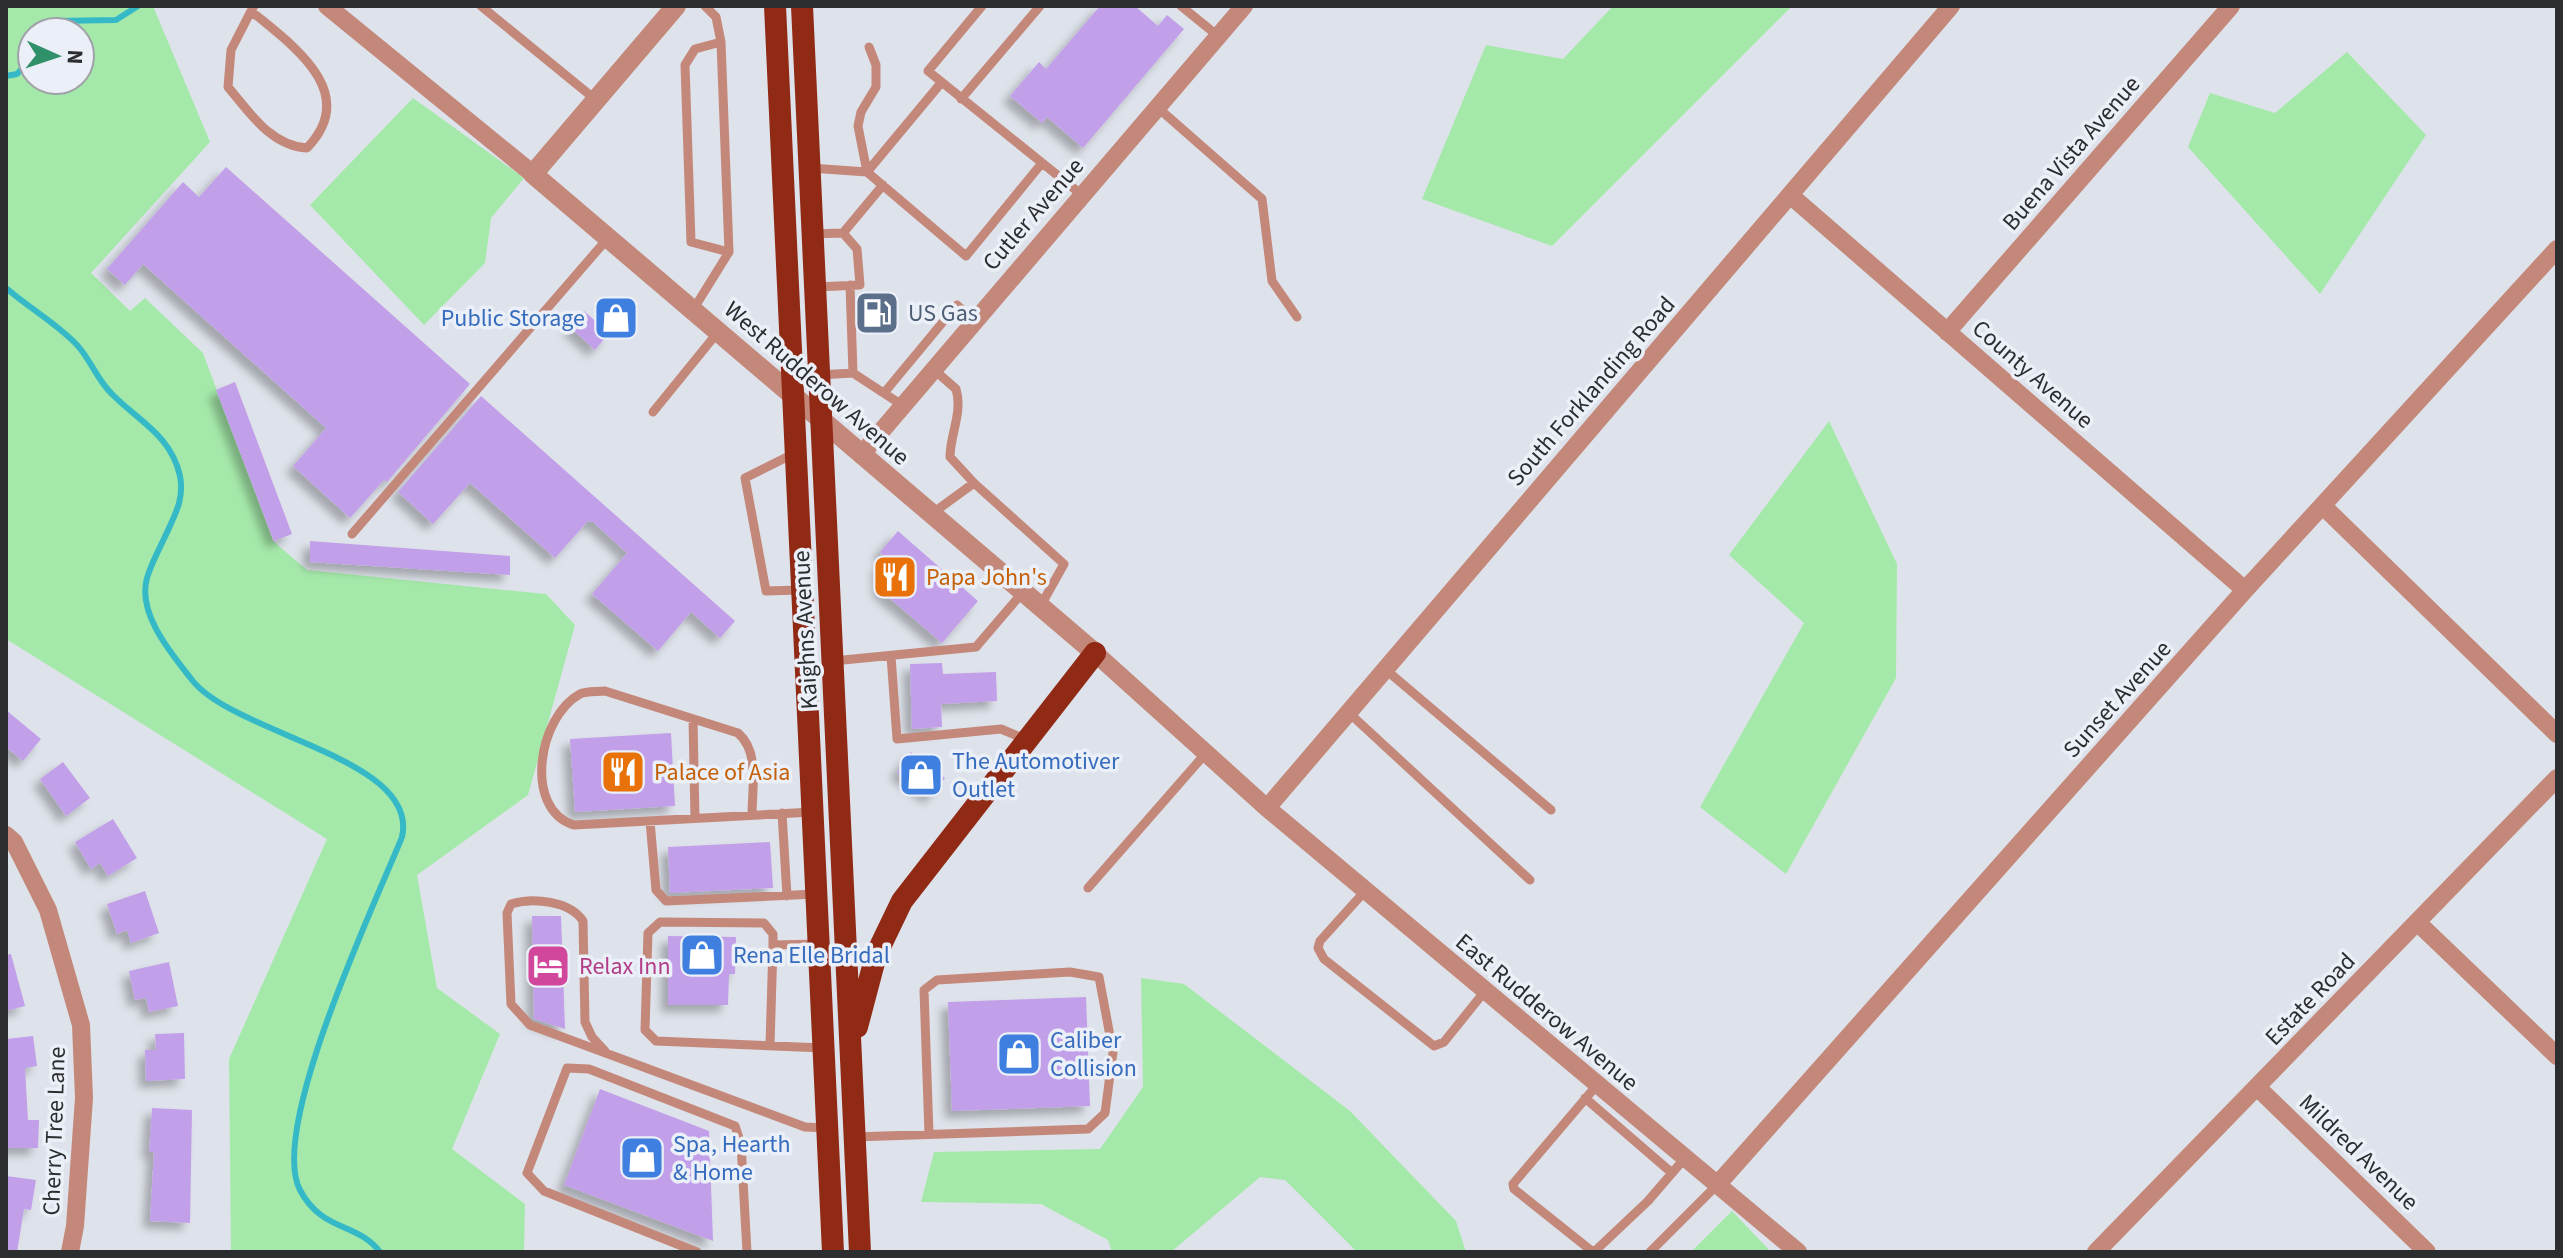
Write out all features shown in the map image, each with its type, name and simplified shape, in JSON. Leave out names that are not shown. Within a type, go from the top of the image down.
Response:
[{"type":"highway","name":"Kaighns Avenue","points":[[775,6],[833,1252]]},
{"type":"highway","name":"Kaighns Avenue","points":[[802,6],[860,1252]]},
{"type":"highway","points":[[850,1051],[873,965],[891,918],[1025,739],[1095,653]]},
{"type":"street","name":"West Rudderow Avenue","points":[[327,6],[348,12],[533,174],[1095,653],[1267,808]]},
{"type":"street","points":[[533,174],[676,6]]},
{"type":"street","name":"Cutler Avenue","points":[[861,455],[932,368],[1244,6]]},
{"type":"street","name":"South Forklanding Road","points":[[1267,808],[1951,6]]},
{"type":"street","name":"Buena Vista Avenue","points":[[1947,332],[2231,6]]},
{"type":"street","name":"County Avenue","points":[[1790,195],[2245,590]]},
{"type":"street","name":"Sunset Avenue","points":[[1717,1185],[2245,590],[2557,249]]},
{"type":"street","points":[[2324,507],[2557,734]]},
{"type":"street","name":"Estate Road","points":[[2097,1252],[2557,778]]},
{"type":"street","name":"East Rudderow Avenue","points":[[1267,808],[1485,991],[1591,1091],[1685,1158],[1798,1252]]},
{"type":"street","name":"Cherry Tree Lane","points":[[6,835],[14,842],[48,910],[81,1025],[84,1098],[75,1226],[70,1252]]},
{"type":"street","points":[[2417,922],[2557,1056]]},
{"type":"street","name":"Mildred Avenue","points":[[2257,1087],[2427,1252]]},
{"type":"lane","points":[[481,6],[596,100]]},
{"type":"lane","points":[[693,310],[729,252],[721,42],[716,17],[705,6]]},
{"type":"lane","points":[[982,6],[929,65],[931,75],[1082,195]]},
{"type":"lane","points":[[961,99],[1040,6]]},
{"type":"lane","points":[[1181,6],[1218,36]]},
{"type":"lane","points":[[252,8],[297,48],[320,76],[326,102],[322,133],[307,148],[289,147],[258,124],[228,87],[231,50],[252,8]]},
{"type":"lane","points":[[721,42],[695,49],[685,65],[691,242],[729,252]]},
{"type":"lane","points":[[867,172],[858,126],[861,112],[876,87],[876,65],[869,47]]},
{"type":"lane","points":[[867,172],[941,83]]},
{"type":"lane","points":[[1157,107],[1262,199],[1272,281],[1297,317]]},
{"type":"lane","points":[[809,168],[867,172],[966,256],[1042,163]]},
{"type":"lane","points":[[812,234],[843,233],[883,185]]},
{"type":"lane","points":[[814,287],[860,285],[857,249],[843,233]]},
{"type":"lane","points":[[352,534],[608,238]]},
{"type":"lane","points":[[850,285],[853,373]]},
{"type":"lane","points":[[884,393],[957,305],[974,320]]},
{"type":"lane","points":[[653,412],[718,332]]},
{"type":"lane","points":[[932,368],[956,389],[958,414],[950,437],[950,457],[974,483],[1064,564],[1040,607]]},
{"type":"lane","points":[[819,375],[853,373],[902,405]]},
{"type":"lane","points":[[795,453],[745,478],[766,591],[802,590]]},
{"type":"lane","points":[[931,515],[974,483]]},
{"type":"lane","points":[[832,661],[976,647],[1023,592]]},
{"type":"lane","points":[[891,656],[897,739],[1001,729],[1025,739]]},
{"type":"lane","points":[[1385,669],[1551,810]]},
{"type":"lane","points":[[752,815],[752,754],[748,742],[738,733],[605,691],[582,693],[564,707],[550,730],[543,756],[547,803],[559,820],[574,825],[813,812]]},
{"type":"lane","points":[[1348,712],[1530,880]]},
{"type":"lane","points":[[693,719],[695,818]]},
{"type":"lane","points":[[1088,888],[1206,753]]},
{"type":"lane","points":[[782,813],[787,896]]},
{"type":"lane","points":[[650,821],[656,890],[666,901],[816,894]]},
{"type":"lane","points":[[1366,890],[1320,941],[1318,948],[1324,959],[1434,1046],[1444,1042],[1485,991]]},
{"type":"lane","points":[[605,1051],[592,1037],[585,1022],[583,921],[568,906],[520,901],[511,904],[507,913],[511,1004],[530,1025],[805,1127],[827,1128]]},
{"type":"lane","points":[[770,1045],[773,934],[764,923],[660,922],[648,933],[645,1030],[649,1038],[656,1041],[823,1048]]},
{"type":"lane","points":[[773,945],[819,944]]},
{"type":"lane","points":[[854,1137],[1088,1129],[1105,1113],[1113,1052],[1099,977],[1070,972],[937,980],[924,990],[929,1134]]},
{"type":"lane","points":[[697,1252],[544,1191],[527,1173],[567,1068],[589,1069],[735,1126],[741,1144],[747,1252]]},
{"type":"lane","points":[[1672,1173],[1591,1091],[1513,1184],[1514,1189],[1593,1252],[1648,1201],[1685,1158]]},
{"type":"lane","points":[[1650,1252],[1717,1185]]},
{"type":"green space","points":[[6,6],[153,6],[210,142],[91,273],[130,311],[145,298],[203,353],[273,541],[307,570],[546,594],[575,625],[528,795],[417,875],[437,988],[500,1034],[452,1149],[525,1204],[524,1252],[231,1252],[229,1059],[327,839],[6,639]]},
{"type":"green space","points":[[1613,6],[1792,6],[1552,246],[1422,199],[1486,45],[1563,59]]},
{"type":"green space","points":[[2347,52],[2426,135],[2320,294],[2188,147],[2210,93],[2275,113]]},
{"type":"green space","points":[[413,98],[524,178],[491,218],[485,263],[424,325],[310,205]]},
{"type":"green space","points":[[1829,421],[1897,564],[1896,678],[1786,874],[1700,807],[1804,623],[1729,555]]},
{"type":"green space","points":[[1141,978],[1184,984],[1350,1111],[1456,1221],[1466,1252],[1357,1252],[1285,1180],[1260,1177],[1171,1252],[1112,1252],[1108,1240],[1041,1204],[921,1202],[934,1152],[1100,1149],[1143,1087]]},
{"type":"green space","points":[[1732,1211],[1771,1252],[1691,1252]]},
{"type":"building","points":[[1100,6],[1135,6],[1158,26],[1167,15],[1184,29],[1083,148],[1047,117],[1042,123],[1010,96],[1039,62],[1046,69]]},
{"type":"building","points":[[226,167],[470,384],[387,482],[384,480],[350,518],[293,466],[326,428],[143,264],[125,285],[107,269],[183,182],[199,197]]},
{"type":"building","points":[[584,311],[609,333],[595,350],[570,327]]},
{"type":"building","points":[[235,382],[292,534],[274,541],[216,390]]},
{"type":"building","points":[[481,396],[735,621],[720,638],[691,612],[658,651],[592,594],[627,553],[593,522],[588,521],[555,558],[470,483],[433,524],[398,492]]},
{"type":"building","points":[[898,531],[978,601],[942,643],[880,590],[879,565],[885,558],[880,552]]},
{"type":"building","points":[[310,541],[510,556],[510,575],[310,562]]},
{"type":"building","points":[[942,663],[943,674],[996,672],[997,701],[941,704],[942,727],[912,729],[910,664]]},
{"type":"building","points":[[6,710],[41,739],[23,761],[6,747]]},
{"type":"building","name":"Palace of Asia","points":[[671,733],[675,806],[575,812],[570,739]]},
{"type":"building","name":"The Automotiver Outlet","points":[[911,752],[945,778],[931,797],[897,772]]},
{"type":"building","points":[[63,762],[90,798],[66,816],[40,779]]},
{"type":"building","points":[[113,819],[137,858],[108,876],[100,863],[91,869],[75,842]]},
{"type":"building","points":[[770,842],[773,888],[670,893],[668,847]]},
{"type":"building","points":[[145,891],[159,933],[131,943],[127,930],[117,934],[107,904]]},
{"type":"building","name":"Relax Inn","points":[[532,916],[561,916],[565,1029],[534,1019]]},
{"type":"building","points":[[668,936],[736,937],[735,974],[729,974],[728,1005],[668,1005]]},
{"type":"building","points":[[11,954],[25,1006],[6,1011],[6,955]]},
{"type":"building","points":[[169,962],[178,1006],[149,1012],[146,998],[135,1000],[129,971]]},
{"type":"building","name":"Caliber Collision","points":[[1086,997],[1090,1106],[952,1111],[948,1002]]},
{"type":"building","points":[[184,1033],[185,1079],[146,1081],[145,1050],[156,1050],[155,1034]]},
{"type":"building","points":[[33,1036],[37,1066],[25,1068],[28,1120],[39,1120],[38,1148],[6,1148],[6,1039]]},
{"type":"building","name":"Spa, Hearth & Home","points":[[600,1089],[709,1131],[713,1241],[564,1185]]},
{"type":"building","points":[[152,1108],[192,1110],[190,1223],[150,1221],[154,1152],[149,1152]]},
{"type":"building","points":[[6,1176],[36,1180],[31,1210],[24,1209],[17,1252],[6,1252]]},
{"type":"waterway","points":[[96,20],[116,20],[138,6]]},
{"type":"waterway","points":[[6,76],[16,74]]},
{"type":"waterway","points":[[6,288],[77,345],[107,388],[161,439],[176,462],[181,483],[179,503],[149,572],[145,592],[151,619],[175,658],[192,680],[214,699],[245,717],[355,767],[383,787],[400,810],[402,837],[349,962],[311,1069],[299,1119],[294,1160],[300,1190],[309,1203],[329,1220],[371,1242],[380,1252]]},
{"type":"place","name":"US Gas","points":[[877,313]]},
{"type":"place","name":"Public Storage","points":[[616,318]]},
{"type":"place","name":"Papa John's","points":[[895,577]]},
{"type":"place","name":"Palace of Asia","points":[[623,772]]},
{"type":"place","name":"The Automotiver Outlet","points":[[921,775]]},
{"type":"place","name":"Rena Elle Bridal","points":[[702,955]]},
{"type":"place","name":"Relax Inn","points":[[548,966]]},
{"type":"place","name":"Caliber Collision","points":[[1019,1054]]},
{"type":"place","name":"Spa, Hearth & Home","points":[[642,1158]]}]
